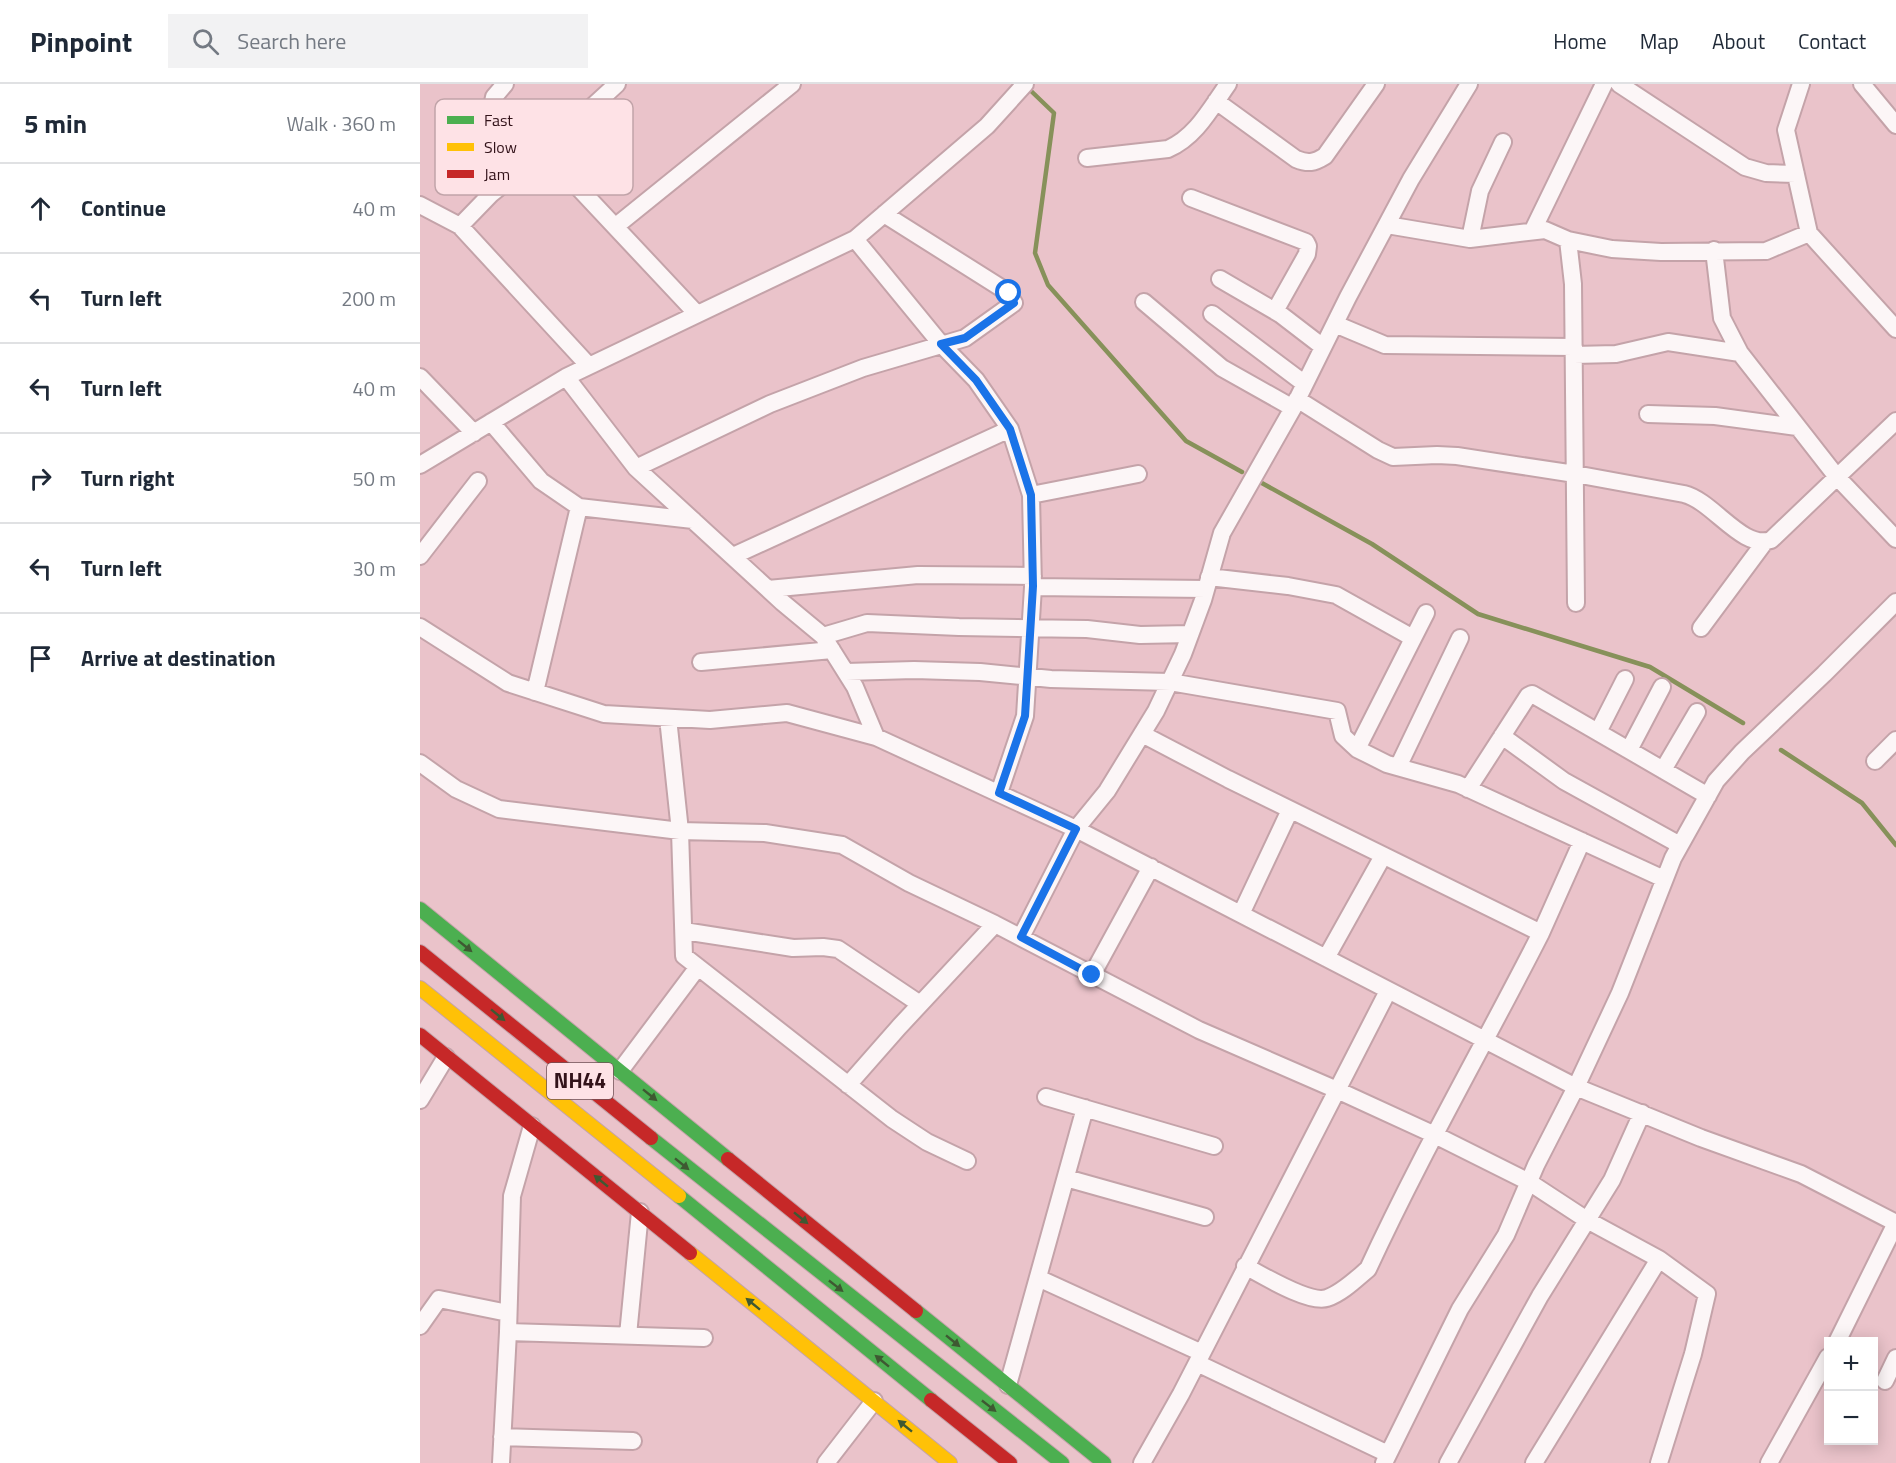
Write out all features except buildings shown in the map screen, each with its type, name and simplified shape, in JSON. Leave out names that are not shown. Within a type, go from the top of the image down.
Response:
[{"type":"main road","points":[[420,909],[1104,1463]]},
{"type":"main road","name":"NH44","points":[[420,952],[740,1210],[1062,1463]]},
{"type":"main road","name":"NH44","points":[[420,988],[1010,1463]]},
{"type":"main road","points":[[420,1035],[950,1463]]},
{"type":"street","points":[[494,99],[505,84]]},
{"type":"street","points":[[601,99],[617,84]]},
{"type":"street","points":[[616,226],[792,84]]},
{"type":"street","points":[[420,465],[566,377],[855,239],[987,126],[1025,84]]},
{"type":"street","points":[[1087,158],[1168,149],[1178,145],[1195,129],[1228,84]]},
{"type":"street","points":[[1216,101],[1289,154],[1310,164],[1325,156],[1376,84]]},
{"type":"street","points":[[1021,937],[1076,829],[1107,791],[1156,711],[1190,634],[1222,533],[1298,397],[1411,179],[1469,84]]},
{"type":"street","points":[[1533,230],[1604,84]]},
{"type":"street","points":[[1619,84],[1745,167],[1767,173],[1796,174]]},
{"type":"street","points":[[1801,84],[1786,130],[1809,233],[1896,329]]},
{"type":"street","points":[[1862,84],[1896,125]]},
{"type":"street","points":[[1470,239],[1480,191],[1503,142]]},
{"type":"street","points":[[460,226],[490,195]]},
{"type":"street","points":[[586,195],[697,314]]},
{"type":"street","points":[[1191,198],[1306,242],[1307,254],[1275,311]]},
{"type":"street","points":[[420,205],[460,226],[590,366]]},
{"type":"street","points":[[636,468],[770,404],[863,368],[965,338],[1014,303],[1006,291],[884,214]]},
{"type":"street","points":[[1387,225],[1470,239],[1545,230],[1568,240],[1612,249],[1661,252],[1766,251],[1809,233]]},
{"type":"street","points":[[855,239],[941,344],[976,380],[1010,429],[1031,495],[1033,581],[1025,716],[999,793]]},
{"type":"street","points":[[1568,240],[1573,284],[1576,603]]},
{"type":"street","points":[[1714,250],[1722,318],[1740,353],[1837,477],[1896,539]]},
{"type":"street","points":[[1220,279],[1275,311],[1323,347]]},
{"type":"street","points":[[1144,302],[1222,368],[1298,397]]},
{"type":"street","points":[[1212,314],[1298,397],[1378,450],[1393,457],[1446,455],[1575,474],[1692,496],[1759,543],[1771,540],[1837,477],[1893,431]]},
{"type":"street","points":[[1335,324],[1385,345],[1616,354],[1668,342],[1740,353]]},
{"type":"street","points":[[420,377],[474,433]]},
{"type":"street","points":[[566,377],[636,468],[827,643],[855,687],[876,737]]},
{"type":"street","points":[[1648,414],[1716,416],[1797,427]]},
{"type":"street","points":[[491,422],[541,481],[579,507],[693,520]]},
{"type":"street","points":[[733,556],[1010,429]]},
{"type":"street","points":[[1031,495],[1138,474]]},
{"type":"street","points":[[420,556],[478,481]]},
{"type":"street","points":[[536,692],[579,507]]},
{"type":"street","points":[[1701,628],[1764,543]]},
{"type":"street","points":[[768,589],[918,574],[1033,581],[1288,586],[1336,595],[1413,638]]},
{"type":"street","points":[[1038,1278],[1199,1358],[1386,1459],[1460,1309],[1506,1235],[1620,993],[1664,879],[1680,845],[1716,781],[1742,752],[1896,602]]},
{"type":"street","points":[[1357,748],[1426,613]]},
{"type":"street","points":[[701,662],[827,643],[867,623],[1087,629],[1140,635],[1190,634]]},
{"type":"street","points":[[420,627],[508,683],[604,714],[710,720],[787,713],[876,737],[1076,829],[1576,1087],[1701,1138],[1801,1174],[1896,1223],[1840,1337]]},
{"type":"street","points":[[1398,767],[1460,638]]},
{"type":"street","points":[[846,672],[925,670],[980,672],[1051,679],[1170,682],[1337,711],[1343,736],[1357,748],[1398,767],[1468,789],[1664,879]]},
{"type":"street","points":[[1598,732],[1625,679]]},
{"type":"street","points":[[1629,750],[1662,687]]},
{"type":"street","points":[[1468,789],[1528,696],[1532,694],[1708,796]]},
{"type":"street","points":[[1663,770],[1697,712]]},
{"type":"street","points":[[668,718],[680,831],[684,956],[892,1119],[927,1142],[967,1161]]},
{"type":"street","points":[[1142,734],[1290,810],[1541,933]]},
{"type":"street","points":[[1502,736],[1564,781],[1680,845]]},
{"type":"street","points":[[1875,761],[1896,740]]},
{"type":"street","points":[[420,762],[456,789],[499,809],[680,831],[765,833],[842,845],[909,883],[1021,937],[1199,1030],[1338,1090],[1529,1182],[1587,1220],[1659,1259],[1707,1294],[1694,1354],[1659,1463]]},
{"type":"street","points":[[1240,914],[1290,810]]},
{"type":"street","points":[[1245,1266],[1313,1298],[1328,1298],[1368,1269],[1541,933],[1582,841]]},
{"type":"street","points":[[1326,958],[1383,856]]},
{"type":"street","points":[[1092,975],[1151,867]]},
{"type":"street","points":[[848,1085],[995,924]]},
{"type":"street","points":[[684,931],[794,948],[838,949],[920,1004]]},
{"type":"street","points":[[620,1071],[698,967]]},
{"type":"street","points":[[1142,1463],[1199,1358],[1388,991]]},
{"type":"street","points":[[420,1100],[446,1057]]},
{"type":"street","points":[[1046,1097],[1214,1146]]},
{"type":"street","points":[[1008,1385],[1084,1108]]},
{"type":"street","points":[[1448,1463],[1540,1296],[1612,1180],[1642,1113]]},
{"type":"street","points":[[501,1463],[512,1196],[532,1126]]},
{"type":"street","points":[[1066,1178],[1205,1217]]},
{"type":"street","points":[[628,1335],[640,1212]]},
{"type":"street","points":[[1534,1463],[1659,1259]]},
{"type":"street","points":[[420,1326],[439,1299],[508,1313]]},
{"type":"street","points":[[508,1332],[704,1338]]},
{"type":"street","points":[[1885,1380],[1896,1358]]},
{"type":"street","points":[[1768,1463],[1824,1364]]},
{"type":"street","points":[[826,1463],[874,1401]]},
{"type":"street","points":[[502,1437],[633,1441]]},
{"type":"waterway","points":[[1030,90],[1054,113],[1035,253],[1048,285],[1186,441],[1242,472]]},
{"type":"waterway","points":[[1260,482],[1372,544],[1478,614],[1650,667],[1743,723]]},
{"type":"waterway","points":[[1781,750],[1862,803],[1896,845]]},
{"type":"traffic: fast","points":[[420,909],[728,1159]]},
{"type":"traffic: fast","points":[[651,1138],[1062,1463]]},
{"type":"traffic: fast","points":[[679,1196],[931,1400]]},
{"type":"traffic: fast","points":[[916,1311],[1104,1463]]},
{"type":"traffic: slow","points":[[420,988],[679,1196]]},
{"type":"traffic: slow","points":[[690,1253],[950,1463]]},
{"type":"traffic: jam","points":[[420,952],[651,1138]]},
{"type":"traffic: jam","points":[[420,1035],[690,1253]]},
{"type":"traffic: jam","points":[[728,1159],[916,1311]]},
{"type":"traffic: jam","points":[[931,1400],[1010,1463]]},
{"type":"route","points":[[1009,293],[1014,303],[965,338],[941,344],[976,380],[1010,429],[1031,495],[1033,586],[1025,716],[999,793],[1076,829],[1021,937],[1092,975]]}]
